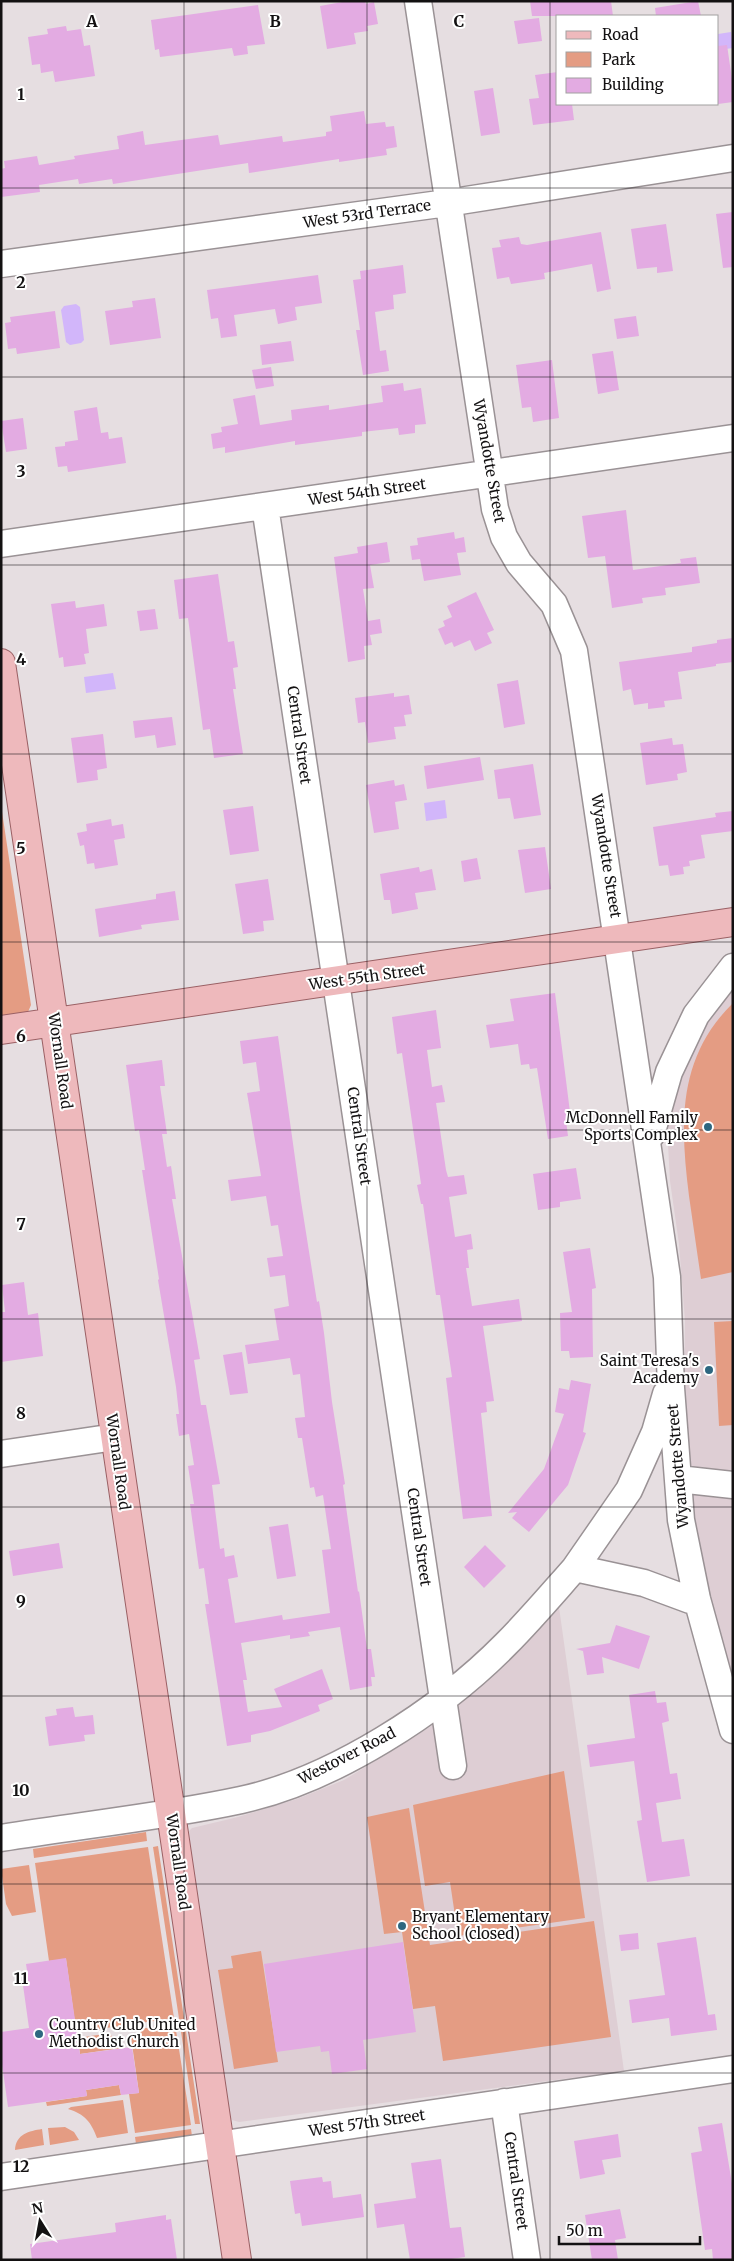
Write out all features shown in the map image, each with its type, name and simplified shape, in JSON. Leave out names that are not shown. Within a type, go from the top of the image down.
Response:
[{"type":"main road","name":"Wornall Road","points":[[1,664],[237,2260]]},
{"type":"main road","name":"West 55th Street","points":[[1,1030],[733,922]]},
{"type":"street","name":"Wyandotte Street","points":[[418,1],[494,509],[504,537],[520,563],[554,604],[574,651],[667,1277],[671,1388],[681,1520],[697,1598],[733,1730]]},
{"type":"street","name":"West 53rd Terrace","points":[[1,264],[447,203],[733,158]]},
{"type":"street","name":"West 54th Street","points":[[1,544],[733,438]]},
{"type":"street","name":"Central Street","points":[[265,506],[453,1766]]},
{"type":"street","points":[[648,1145],[668,1072],[696,1015],[733,967]]},
{"type":"street","name":"Westover Road","points":[[1,1838],[242,1800],[311,1777],[380,1742],[443,1700],[505,1645],[575,1568],[629,1490],[655,1432],[664,1397],[671,1388]]},
{"type":"street","points":[[1,1454],[115,1437]]},
{"type":"street","points":[[678,1479],[733,1485]]},
{"type":"street","points":[[575,1568],[644,1583],[690,1600],[697,1598]]},
{"type":"street","name":"West 57th Street","points":[[1,2177],[733,2069]]},
{"type":"street","name":"Central Street","points":[[504,2102],[527,2260]]},
{"type":"shaded area","points":[[731,32],[733,48],[719,50],[719,34]]},
{"type":"shaded area","points":[[76,304],[80,307],[84,340],[81,343],[70,345],[66,342],[61,310],[64,306]]},
{"type":"shaded area","points":[[113,673],[116,689],[86,693],[84,677]]},
{"type":"shaded area","points":[[445,800],[447,818],[426,821],[424,803]]},
{"type":"shaded area","name":"Saint Teresa's Academy","points":[[733,988],[733,1685],[699,1561],[689,1492],[684,1420],[685,1321],[679,1244],[670,1181],[667,1126],[675,1084],[684,1059],[714,1009]]},
{"type":"shaded area","name":"Bryant Elementary School (closed)","points":[[559,1607],[624,2071],[239,2122],[232,2120],[228,2115],[185,1835],[192,1828],[238,1817],[297,1799],[344,1780],[400,1746],[436,1723],[466,1698]]},
{"type":"green space","points":[[1,805],[31,1005],[28,1012],[1,1018]]},
{"type":"green space","name":"McDonnell Family Sports Complex","points":[[733,1003],[733,1272],[701,1279],[686,1169],[684,1118],[692,1069],[701,1046],[715,1024]]},
{"type":"green space","points":[[733,1321],[733,1425],[719,1426],[714,1322]]},
{"type":"green space","points":[[564,1771],[585,1918],[458,1936],[450,1882],[425,1886],[413,1805]]},
{"type":"green space","points":[[409,1808],[430,1945],[594,1921],[611,2037],[443,2061],[435,2006],[413,2009],[402,1932],[384,1934],[367,1817]]},
{"type":"green space","points":[[146,1832],[147,1841],[34,1858],[33,1849]]},
{"type":"green space","points":[[158,1846],[200,2124],[195,2124],[153,1847]]},
{"type":"green space","points":[[148,1847],[174,2018],[93,2030],[92,2021],[75,2023],[66,1959],[49,1961],[35,1863]]},
{"type":"green space","points":[[29,1865],[36,1912],[12,1916],[6,1904],[1,1869]]},
{"type":"green space","points":[[261,1951],[278,2062],[234,2069],[218,1970],[233,1968],[231,1956]]},
{"type":"green space","points":[[175,2024],[191,2125],[135,2133],[129,2094],[139,2093],[131,2037],[138,2035],[139,2029]]},
{"type":"green space","points":[[110,2033],[113,2039],[121,2039],[122,2048],[80,2054],[78,2038]]},
{"type":"green space","points":[[119,2085],[121,2095],[47,2106],[46,2102],[87,2096],[86,2090]]},
{"type":"green space","points":[[123,2100],[128,2133],[97,2138],[87,2119],[79,2113],[68,2109],[71,2107]]},
{"type":"green space","points":[[65,2127],[74,2132],[79,2140],[50,2145],[48,2128]]},
{"type":"green space","points":[[42,2129],[44,2145],[15,2150],[18,2140],[24,2134]]},
{"type":"green space","points":[[191,2129],[192,2136],[136,2144],[135,2137]]},
{"type":"building","points":[[348,1],[365,1],[366,4],[374,2],[378,24],[367,26],[368,31],[354,33],[356,44],[327,49],[320,6]]},
{"type":"building","points":[[530,1],[611,1],[613,15],[556,15],[532,16]]},
{"type":"building","points":[[698,1],[701,15],[656,15],[655,8]]},
{"type":"building","points":[[258,5],[265,44],[247,46],[248,54],[234,56],[232,48],[160,57],[159,49],[155,50],[151,20]]},
{"type":"building","points":[[539,18],[542,41],[518,44],[514,21]]},
{"type":"building","points":[[66,26],[67,31],[81,29],[84,46],[90,45],[95,76],[55,82],[53,71],[41,73],[40,64],[32,65],[28,37],[48,34],[47,29]]},
{"type":"building","points":[[727,45],[733,86],[733,102],[719,104],[719,46]]},
{"type":"building","points":[[556,72],[556,105],[572,105],[574,120],[533,125],[529,99],[539,98],[535,75]]},
{"type":"building","points":[[493,88],[500,133],[481,136],[474,91]]},
{"type":"building","points":[[364,111],[366,124],[385,122],[386,127],[394,126],[397,147],[386,149],[387,155],[339,162],[339,159],[249,173],[248,163],[113,184],[112,179],[79,184],[78,179],[39,185],[40,192],[1,197],[1,169],[5,168],[4,161],[37,156],[39,165],[75,159],[74,156],[119,149],[117,136],[143,131],[145,145],[218,135],[220,145],[282,136],[283,142],[326,136],[326,132],[332,131],[330,116]]},
{"type":"building","points":[[733,212],[733,267],[723,268],[716,214]]},
{"type":"building","points":[[666,224],[673,271],[657,273],[657,267],[637,269],[631,229]]},
{"type":"building","points":[[601,232],[611,289],[597,292],[592,264],[544,273],[545,279],[511,284],[509,277],[497,279],[492,248],[501,247],[499,240],[519,237],[521,244],[527,245]]},
{"type":"building","points":[[403,265],[406,293],[393,295],[394,309],[375,312],[380,351],[386,350],[389,371],[363,375],[356,330],[360,330],[353,280],[361,279],[360,271]]},
{"type":"building","points":[[318,275],[322,303],[295,307],[297,320],[278,324],[275,309],[234,315],[237,336],[221,338],[218,318],[211,319],[207,290]]},
{"type":"building","points":[[155,298],[161,338],[110,345],[105,311],[133,307],[132,301]]},
{"type":"building","points":[[55,311],[60,348],[17,354],[16,348],[8,349],[5,323],[11,322],[10,317]]},
{"type":"building","points":[[636,316],[639,336],[617,339],[614,319]]},
{"type":"building","points":[[291,341],[294,361],[262,365],[260,345]]},
{"type":"building","points":[[613,351],[619,390],[598,394],[592,354]]},
{"type":"building","points":[[552,360],[559,418],[533,422],[531,407],[522,408],[516,365]]},
{"type":"building","points":[[271,367],[274,386],[256,389],[252,370]]},
{"type":"building","points":[[403,383],[404,391],[421,388],[426,424],[415,425],[415,433],[399,435],[398,428],[362,432],[362,436],[295,445],[295,441],[225,453],[225,447],[213,449],[211,434],[222,432],[221,427],[238,424],[233,399],[255,395],[260,425],[292,420],[291,410],[329,405],[329,410],[383,402],[381,386]]},
{"type":"building","points":[[97,407],[101,433],[108,432],[109,439],[122,437],[126,463],[68,472],[67,466],[58,467],[55,447],[65,446],[65,442],[78,440],[74,411]]},
{"type":"building","points":[[23,418],[27,449],[6,452],[1,421]]},
{"type":"building","points":[[626,510],[633,570],[681,563],[680,559],[696,557],[700,583],[665,588],[666,595],[642,598],[643,603],[612,608],[605,556],[588,558],[582,516]]},
{"type":"building","points":[[454,532],[455,539],[464,537],[466,552],[457,553],[461,575],[424,581],[420,559],[412,560],[410,546],[418,545],[417,538]]},
{"type":"building","points":[[387,542],[390,562],[370,565],[374,588],[363,589],[368,621],[380,619],[382,633],[370,635],[372,645],[364,646],[365,659],[348,662],[334,557],[358,553],[357,547]]},
{"type":"building","points":[[218,574],[228,642],[234,641],[238,667],[233,668],[236,689],[233,689],[243,754],[214,758],[210,729],[203,730],[188,618],[179,619],[174,580]]},
{"type":"building","points":[[476,592],[494,630],[487,633],[492,643],[475,651],[470,640],[454,647],[452,642],[445,645],[438,629],[445,626],[443,621],[452,617],[447,606]]},
{"type":"building","points":[[75,601],[76,608],[104,604],[107,626],[86,629],[89,653],[84,654],[86,664],[64,667],[63,657],[59,658],[51,604]]},
{"type":"building","points":[[155,609],[158,629],[140,631],[137,611]]},
{"type":"building","points":[[733,638],[733,662],[678,672],[682,699],[664,701],[665,707],[648,709],[648,703],[634,705],[631,689],[623,691],[619,662],[692,652],[692,647]]},
{"type":"building","points":[[518,680],[525,724],[504,728],[497,684]]},
{"type":"building","points":[[394,693],[394,697],[409,695],[412,714],[404,715],[406,726],[394,727],[396,739],[368,743],[365,722],[358,723],[355,698]]},
{"type":"building","points":[[172,717],[176,745],[157,748],[155,735],[135,738],[133,721]]},
{"type":"building","points":[[103,734],[107,768],[97,770],[98,780],[77,783],[71,738]]},
{"type":"building","points":[[672,738],[673,745],[683,744],[687,772],[677,774],[678,780],[646,785],[640,743]]},
{"type":"building","points":[[480,757],[484,780],[427,789],[424,766]]},
{"type":"building","points":[[533,764],[541,815],[514,819],[510,798],[498,799],[494,770]]},
{"type":"building","points":[[394,780],[395,786],[404,784],[407,800],[395,802],[399,829],[374,833],[366,785]]},
{"type":"building","points":[[253,806],[259,851],[230,855],[223,810]]},
{"type":"building","points":[[733,811],[733,831],[701,835],[705,858],[689,861],[690,866],[683,867],[684,874],[670,876],[668,865],[659,866],[653,827],[716,817],[715,813]]},
{"type":"building","points":[[111,819],[112,826],[123,824],[125,838],[114,840],[118,865],[95,869],[94,863],[87,864],[84,845],[80,846],[77,833],[87,831],[86,824]]},
{"type":"building","points":[[545,847],[551,889],[525,893],[518,850]]},
{"type":"building","points":[[477,858],[481,879],[464,882],[461,861]]},
{"type":"building","points":[[419,867],[420,872],[432,869],[436,890],[415,893],[418,909],[392,914],[390,900],[384,900],[380,874]]},
{"type":"building","points":[[268,879],[274,920],[263,921],[264,931],[243,934],[235,884]]},
{"type":"building","points":[[175,891],[179,920],[141,925],[142,929],[99,937],[95,909],[156,899],[156,894]]},
{"type":"building","points":[[555,993],[571,1120],[566,1121],[568,1136],[548,1139],[537,1068],[530,1069],[529,1064],[521,1065],[518,1044],[490,1048],[486,1025],[514,1021],[510,999]]},
{"type":"building","points":[[436,1010],[441,1048],[427,1050],[432,1087],[442,1085],[445,1102],[436,1103],[448,1177],[464,1175],[467,1194],[449,1197],[455,1237],[471,1234],[473,1249],[467,1250],[469,1268],[466,1268],[472,1306],[519,1299],[522,1321],[483,1326],[494,1401],[486,1402],[487,1412],[481,1413],[492,1516],[463,1519],[446,1378],[452,1377],[440,1295],[436,1295],[423,1204],[421,1204],[417,1185],[421,1184],[402,1053],[397,1054],[392,1017]]},
{"type":"building","points":[[278,1036],[301,1201],[317,1302],[319,1301],[324,1333],[358,1592],[367,1649],[371,1649],[375,1677],[371,1677],[372,1686],[350,1690],[340,1627],[308,1632],[310,1636],[290,1639],[290,1635],[241,1643],[247,1680],[243,1680],[248,1712],[282,1707],[274,1689],[322,1669],[333,1699],[318,1705],[320,1711],[270,1731],[251,1735],[251,1742],[227,1746],[205,1604],[209,1604],[204,1568],[199,1569],[190,1504],[194,1504],[188,1466],[194,1465],[189,1434],[179,1436],[176,1414],[179,1414],[176,1387],[142,1170],[145,1170],[139,1130],[135,1131],[126,1065],[162,1060],[165,1086],[160,1086],[167,1134],[162,1134],[167,1167],[171,1166],[176,1199],[172,1199],[200,1359],[194,1360],[201,1405],[206,1405],[220,1484],[212,1485],[220,1549],[224,1548],[225,1557],[234,1555],[238,1577],[228,1579],[235,1623],[282,1615],[283,1620],[330,1613],[322,1550],[331,1549],[323,1495],[316,1497],[314,1487],[310,1488],[302,1438],[298,1438],[295,1418],[305,1417],[300,1374],[293,1375],[290,1358],[248,1364],[245,1345],[279,1340],[274,1309],[289,1306],[285,1275],[270,1277],[267,1258],[283,1256],[278,1225],[271,1226],[266,1196],[231,1201],[228,1180],[261,1176],[247,1093],[260,1091],[256,1062],[243,1064],[240,1041]]},
{"type":"building","points":[[576,1168],[581,1199],[560,1202],[560,1207],[538,1210],[533,1174]]},
{"type":"building","points":[[590,1248],[596,1288],[592,1289],[593,1357],[570,1358],[569,1351],[561,1351],[560,1313],[572,1312],[563,1252]]},
{"type":"building","points":[[24,1282],[28,1315],[38,1313],[43,1356],[1,1362],[1,1312],[5,1312],[2,1285]]},
{"type":"building","points":[[242,1352],[248,1393],[230,1395],[223,1355]]},
{"type":"building","points":[[571,1380],[591,1384],[583,1432],[586,1433],[568,1485],[529,1532],[512,1518],[517,1512],[508,1513],[544,1469],[564,1414],[555,1412],[559,1388],[569,1390]]},
{"type":"building","points":[[288,1524],[296,1576],[277,1579],[269,1527]]},
{"type":"building","points":[[59,1543],[63,1568],[13,1576],[9,1551]]},
{"type":"building","points":[[485,1545],[506,1566],[484,1588],[464,1567]]},
{"type":"building","points":[[616,1625],[650,1636],[639,1669],[602,1657],[604,1673],[587,1675],[583,1651],[576,1649],[610,1643]]},
{"type":"building","points":[[655,1691],[657,1703],[666,1702],[669,1721],[662,1723],[670,1774],[677,1773],[681,1799],[656,1803],[662,1842],[684,1839],[690,1876],[647,1882],[637,1821],[642,1820],[634,1761],[590,1767],[587,1745],[635,1738],[629,1695]]},
{"type":"building","points":[[73,1707],[75,1717],[93,1715],[95,1734],[84,1735],[85,1741],[49,1746],[45,1717],[57,1715],[56,1709]]},
{"type":"building","points":[[638,1933],[639,1949],[621,1951],[619,1935]]},
{"type":"building","points":[[696,1937],[708,2015],[715,2014],[717,2030],[671,2036],[669,2018],[632,2023],[629,2000],[665,1995],[657,1943]]},
{"type":"building","name":"Bryant Elementary School (closed)","points":[[403,1942],[416,2032],[363,2040],[367,2069],[332,2074],[329,2051],[321,2052],[320,2046],[276,2052],[264,1964]]},
{"type":"building","name":"Country Club United Methodist Church","points":[[66,1958],[80,2054],[132,2047],[139,2093],[121,2095],[119,2085],[86,2090],[87,2096],[8,2107],[1,2057],[1,2032],[29,2028],[22,1978],[28,1977],[26,1964]]},
{"type":"building","points":[[722,2123],[733,2190],[733,2260],[713,2260],[712,2249],[705,2250],[691,2153],[702,2151],[698,2127]]},
{"type":"building","points":[[618,2134],[621,2157],[602,2160],[605,2174],[580,2179],[574,2141]]},
{"type":"building","points":[[441,2159],[450,2228],[461,2227],[465,2257],[444,2260],[410,2260],[404,2224],[377,2228],[374,2204],[416,2198],[411,2163]]},
{"type":"building","points":[[322,2177],[323,2182],[331,2181],[333,2198],[361,2194],[364,2217],[302,2226],[300,2213],[295,2214],[290,2181]]},
{"type":"building","points":[[620,2209],[626,2238],[615,2240],[618,2260],[592,2260],[585,2215]]},
{"type":"building","points":[[166,2215],[166,2220],[171,2219],[177,2260],[32,2260],[30,2244],[116,2232],[115,2223]]},
{"type":"place","name":"McDonnell Family Sports Complex","points":[[708,1127]]},
{"type":"place","name":"Saint Teresa's Academy","points":[[709,1370]]},
{"type":"place","name":"Bryant Elementary School (closed)","points":[[402,1926]]},
{"type":"place","name":"Country Club United Methodist Church","points":[[39,2034]]}]
